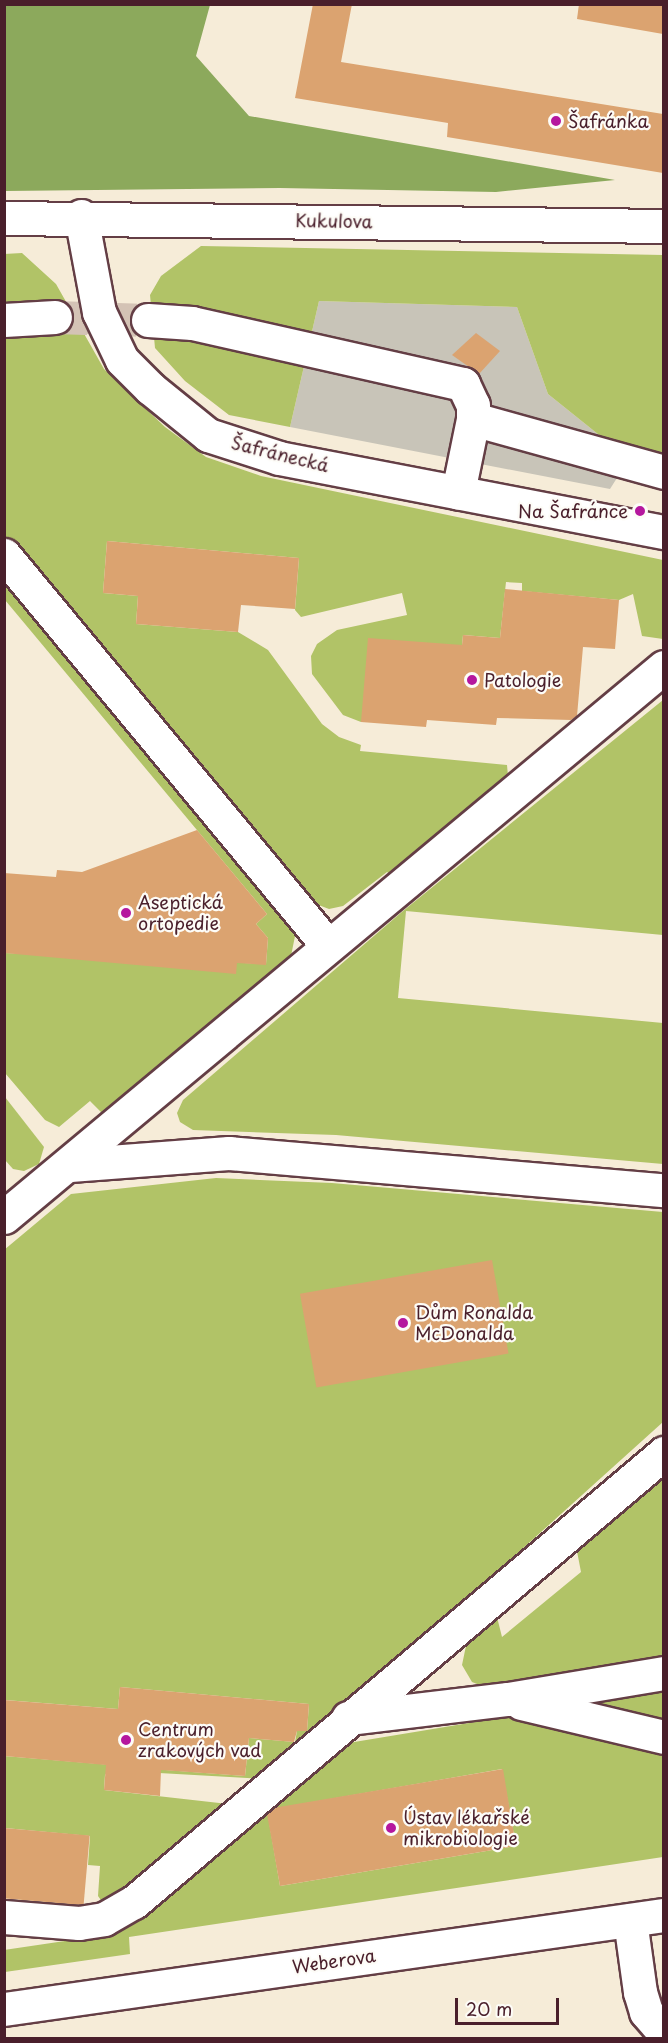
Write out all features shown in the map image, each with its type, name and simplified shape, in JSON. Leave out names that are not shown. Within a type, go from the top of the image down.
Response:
[{"type":"street","name":"Kukulova","points":[[4,218],[81,216],[663,226]]},
{"type":"street","name":"Šafránecká","points":[[81,216],[97,302],[122,360],[150,388],[208,435],[279,458],[663,532]]},
{"type":"street","points":[[4,320],[55,317]]},
{"type":"street","points":[[148,320],[192,323],[463,384],[473,405],[473,419],[458,492]]},
{"type":"street","points":[[473,419],[663,472]]},
{"type":"street","points":[[4,555],[328,946]]},
{"type":"street","points":[[12,1197],[70,1165],[663,667]]},
{"type":"street","points":[[70,1165],[229,1153],[663,1190]]},
{"type":"street","points":[[4,1917],[79,1923],[104,1919],[134,1902],[348,1718],[663,1453]]},
{"type":"street","points":[[348,1718],[508,1699],[663,1673]]},
{"type":"street","points":[[508,1699],[663,1737]]},
{"type":"street","name":"Weberova","points":[[4,2009],[663,1915]]},
{"type":"street","points":[[630,1920],[640,1992],[646,2012],[663,2032]]},
{"type":"shaded area","points":[[319,301],[517,307],[548,394],[629,459],[610,489],[290,427]]},
{"type":"green space","points":[[5,4],[210,5],[196,56],[249,116],[615,180],[496,192],[280,188],[5,191]]},
{"type":"green space","points":[[201,246],[663,255],[663,462],[629,459],[548,394],[517,307],[319,301],[290,427],[229,415],[185,381],[155,348],[150,295],[161,276]]},
{"type":"green space","points":[[22,253],[56,284],[104,369],[165,427],[206,457],[261,476],[663,560],[663,639],[642,636],[633,594],[619,600],[522,591],[522,583],[506,582],[500,638],[463,635],[462,645],[361,722],[343,715],[312,674],[311,656],[317,644],[337,630],[407,615],[402,593],[301,617],[295,610],[299,558],[107,541],[103,593],[138,596],[136,624],[238,632],[268,650],[322,724],[339,737],[361,745],[360,751],[507,765],[508,776],[390,874],[387,872],[343,906],[329,909],[316,904],[5,540],[4,254]]},
{"type":"green space","points":[[4,570],[90,676],[92,689],[100,698],[111,700],[213,825],[214,836],[230,847],[295,936],[291,956],[104,1115],[90,1101],[59,1127],[45,1120],[5,1073],[5,953],[266,964],[268,938],[256,924],[267,914],[5,600]]},
{"type":"green space","points":[[663,700],[663,935],[406,911],[398,998],[663,1023],[663,1164],[336,1135],[193,1130],[180,1122],[177,1113],[183,1100],[403,911]]},
{"type":"green space","points":[[5,1097],[44,1147],[39,1164],[24,1171],[13,1169],[5,1160]]},
{"type":"green space","points":[[216,1178],[332,1183],[663,1212],[663,1422],[500,1569],[494,1585],[266,1779],[159,1773],[139,1768],[245,1776],[249,1738],[295,1742],[297,1731],[307,1731],[309,1704],[120,1687],[118,1709],[5,1700],[4,1250],[71,1194]]},
{"type":"green space","points":[[663,1471],[663,1660],[485,1687],[472,1682],[462,1665],[467,1641],[497,1617],[502,1637],[581,1572],[575,1541]]},
{"type":"green space","points":[[663,1687],[663,1724],[591,1702],[592,1700]]},
{"type":"green space","points":[[524,1714],[663,1749],[663,1857],[129,1937],[130,1954],[5,1972],[4,1950],[85,1938],[336,1745]],"holes":[[[502,1769],[516,1846],[280,1886],[267,1810]]]},
{"type":"green space","points":[[4,1756],[112,1765],[105,1775],[104,1790],[237,1805],[131,1894],[103,1903],[98,1896],[100,1866],[88,1865],[90,1836],[5,1828]]},
{"type":"building","points":[[313,4],[352,4],[341,62],[663,114],[663,173],[447,137],[448,123],[295,98]]},
{"type":"building","points":[[579,4],[663,4],[663,34],[577,19]]},
{"type":"building","points":[[476,333],[500,351],[479,374],[452,355]]},
{"type":"building","points":[[107,541],[299,558],[295,609],[241,605],[238,632],[136,624],[138,596],[103,593]]},
{"type":"building","name":"Patologie","points":[[505,589],[619,600],[615,649],[583,647],[577,716],[571,720],[497,718],[496,725],[427,720],[426,727],[361,722],[368,638],[462,645],[463,635],[500,638]]},
{"type":"building","name":"Aseptická ortopedie","points":[[197,830],[267,914],[256,924],[268,938],[266,965],[237,963],[236,974],[4,953],[4,873],[56,877],[57,870],[82,872]]},
{"type":"building","name":"Dům Ronalda McDonalda","points":[[492,1260],[508,1354],[316,1387],[300,1294]]},
{"type":"building","name":"Centrum zrakových vad","points":[[120,1687],[309,1704],[307,1731],[297,1731],[294,1742],[249,1738],[245,1776],[161,1770],[160,1796],[104,1790],[106,1765],[4,1756],[4,1700],[118,1709]]},
{"type":"building","name":"Ústav lékařské mikrobiologie","points":[[503,1769],[516,1846],[280,1886],[267,1814],[273,1808]]},
{"type":"building","points":[[4,1828],[90,1835],[84,1905],[4,1898]]},
{"type":"tunnel","points":[[55,317],[148,320]]},
{"type":"place","name":"Šafránka","points":[[556,121]]},
{"type":"place","name":"Na Šafránce","points":[[640,511]]},
{"type":"place","name":"Patologie","points":[[472,680]]},
{"type":"place","name":"Aseptická ortopedie","points":[[126,913]]},
{"type":"place","name":"Dům Ronalda McDonalda","points":[[403,1323]]},
{"type":"place","name":"Centrum zrakových vad","points":[[126,1740]]},
{"type":"place","name":"Ústav lékařské mikrobiologie","points":[[391,1828]]}]
